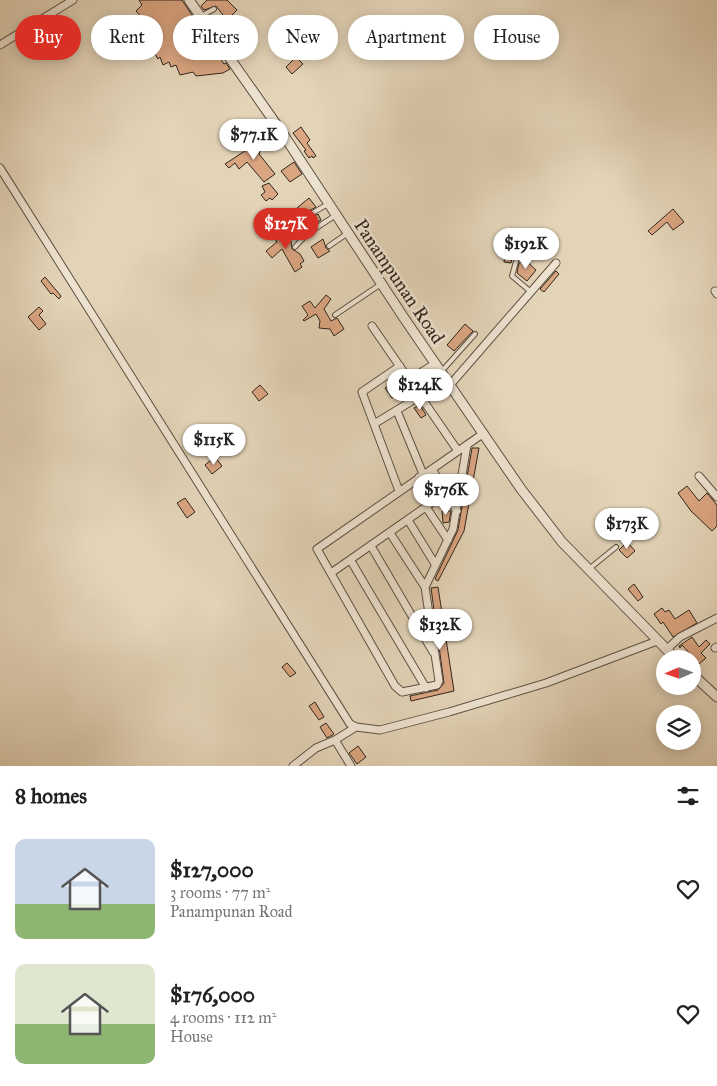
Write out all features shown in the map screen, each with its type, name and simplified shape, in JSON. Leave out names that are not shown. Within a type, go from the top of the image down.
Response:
[{"type":"street","points":[[0,46],[73,0]]},
{"type":"street","name":"Panampunan Road","points":[[190,0],[200,15]]},
{"type":"street","name":"Panampunan Road","points":[[232,60],[283,134],[381,284],[543,518],[666,650]]},
{"type":"street","points":[[0,168],[318,676],[350,724],[356,727],[380,730],[502,697],[657,641]]},
{"type":"street","points":[[450,385],[556,263]]},
{"type":"street","points":[[372,326],[458,451]]},
{"type":"street","points":[[409,380],[436,364]]},
{"type":"street","points":[[399,491],[362,392],[400,366]]},
{"type":"street","points":[[374,424],[420,396]]},
{"type":"street","points":[[331,573],[351,561],[430,504],[431,498],[397,411]]},
{"type":"street","points":[[390,533],[425,587],[439,681],[437,685],[408,692],[398,690],[317,549],[484,433]]},
{"type":"street","points":[[425,587],[453,529],[466,445]]},
{"type":"street","points":[[432,469],[457,511]]},
{"type":"street","points":[[698,476],[717,497]]},
{"type":"street","points":[[426,507],[448,540]]},
{"type":"street","points":[[408,520],[435,564]]},
{"type":"street","points":[[371,546],[436,657]]},
{"type":"street","points":[[351,561],[426,688]]},
{"type":"street","points":[[666,650],[680,637],[717,618]]},
{"type":"street","points":[[701,682],[717,697]]},
{"type":"street","points":[[293,766],[316,748],[335,740],[356,727]]},
{"type":"street","points":[[335,740],[351,766]]},
{"type":"lane","points":[[203,15],[214,9]]},
{"type":"lane","points":[[264,148],[283,134]]},
{"type":"lane","points":[[282,230],[329,203]]},
{"type":"lane","points":[[295,247],[307,234],[336,215]]},
{"type":"lane","points":[[329,246],[348,233]]},
{"type":"lane","points":[[517,258],[512,276],[531,292]]},
{"type":"lane","points":[[335,315],[381,284]]},
{"type":"lane","points":[[441,372],[475,334]]},
{"type":"lane","points":[[589,569],[616,547]]},
{"type":"building","points":[[139,0],[182,0],[192,15],[173,15],[173,60],[221,60],[230,69],[223,73],[196,76],[193,72],[180,75],[176,65],[171,67],[169,62],[163,65],[161,60],[163,60],[163,15],[140,15],[136,11],[142,5]]},
{"type":"building","points":[[207,0],[227,0],[237,10],[232,15],[223,15],[216,6],[204,10],[201,6]]},
{"type":"building","points":[[293,60],[299,60],[303,64],[292,74],[286,67]]},
{"type":"building","points":[[301,127],[310,140],[307,143],[316,156],[313,158],[312,156],[309,158],[304,151],[306,150],[293,133]]},
{"type":"building","points":[[274,131],[276,134],[262,145],[259,154],[275,174],[264,182],[247,162],[239,169],[235,163],[229,168],[225,164],[251,147],[253,150]]},
{"type":"building","points":[[294,162],[302,174],[290,182],[281,171]]},
{"type":"building","points":[[269,183],[278,194],[272,200],[270,198],[266,201],[261,195],[265,192],[262,186]]},
{"type":"building","points":[[309,198],[316,207],[302,215],[297,208]]},
{"type":"building","points":[[673,209],[684,222],[673,230],[667,222],[652,235],[648,231]]},
{"type":"building","points":[[318,214],[321,220],[311,226],[306,221]]},
{"type":"building","points":[[280,228],[280,232],[284,233],[291,241],[292,249],[300,254],[304,261],[300,264],[302,267],[295,272],[282,249],[272,258],[266,251],[277,242],[272,235]]},
{"type":"building","points":[[323,239],[326,248],[330,251],[318,258],[311,247]]},
{"type":"building","points":[[506,247],[514,249],[511,263],[504,262]]},
{"type":"building","points":[[525,260],[536,270],[527,281],[517,273],[519,263]]},
{"type":"building","points":[[556,271],[559,274],[544,292],[540,289]]},
{"type":"building","points":[[45,277],[61,296],[59,299],[53,293],[51,294],[41,281]]},
{"type":"building","points":[[326,295],[331,299],[324,309],[331,321],[337,318],[344,329],[334,336],[330,329],[319,328],[320,321],[316,314],[303,320],[308,315],[302,306],[310,301],[315,308]]},
{"type":"building","points":[[39,307],[43,311],[39,315],[46,324],[39,330],[28,317]]},
{"type":"building","points":[[465,324],[473,331],[454,351],[447,345]]},
{"type":"building","points":[[395,381],[402,391],[392,398],[385,388]]},
{"type":"building","points":[[260,385],[268,394],[259,401],[252,392]]},
{"type":"building","points":[[420,405],[426,415],[421,418],[414,408]]},
{"type":"building","points":[[472,448],[479,448],[464,531],[438,581],[435,579],[458,530]]},
{"type":"building","points":[[215,457],[222,466],[212,474],[205,465]]},
{"type":"building","points":[[687,486],[699,501],[707,493],[717,505],[717,526],[712,531],[691,511],[678,493]]},
{"type":"building","points":[[185,498],[195,512],[187,518],[177,503]]},
{"type":"building","points":[[442,511],[451,511],[449,522],[443,523]]},
{"type":"building","points":[[627,542],[635,551],[627,558],[619,550]]},
{"type":"building","points":[[634,584],[643,597],[638,601],[628,589]]},
{"type":"building","points":[[438,587],[454,691],[411,701],[410,696],[438,690],[444,683],[431,588]]},
{"type":"building","points":[[662,608],[665,612],[669,610],[675,619],[689,610],[697,623],[673,637],[663,622],[661,624],[654,614]]},
{"type":"building","points":[[692,637],[699,647],[706,640],[710,644],[701,653],[701,650],[686,650],[682,645],[680,648],[679,646]]},
{"type":"building","points":[[701,653],[706,658],[701,662]]},
{"type":"building","points":[[287,663],[296,673],[290,677],[282,667]]},
{"type":"building","points":[[315,702],[324,717],[319,720],[309,706]]},
{"type":"building","points":[[326,723],[334,734],[327,738],[320,727]]},
{"type":"building","points":[[358,746],[366,757],[357,764],[349,753]]}]
